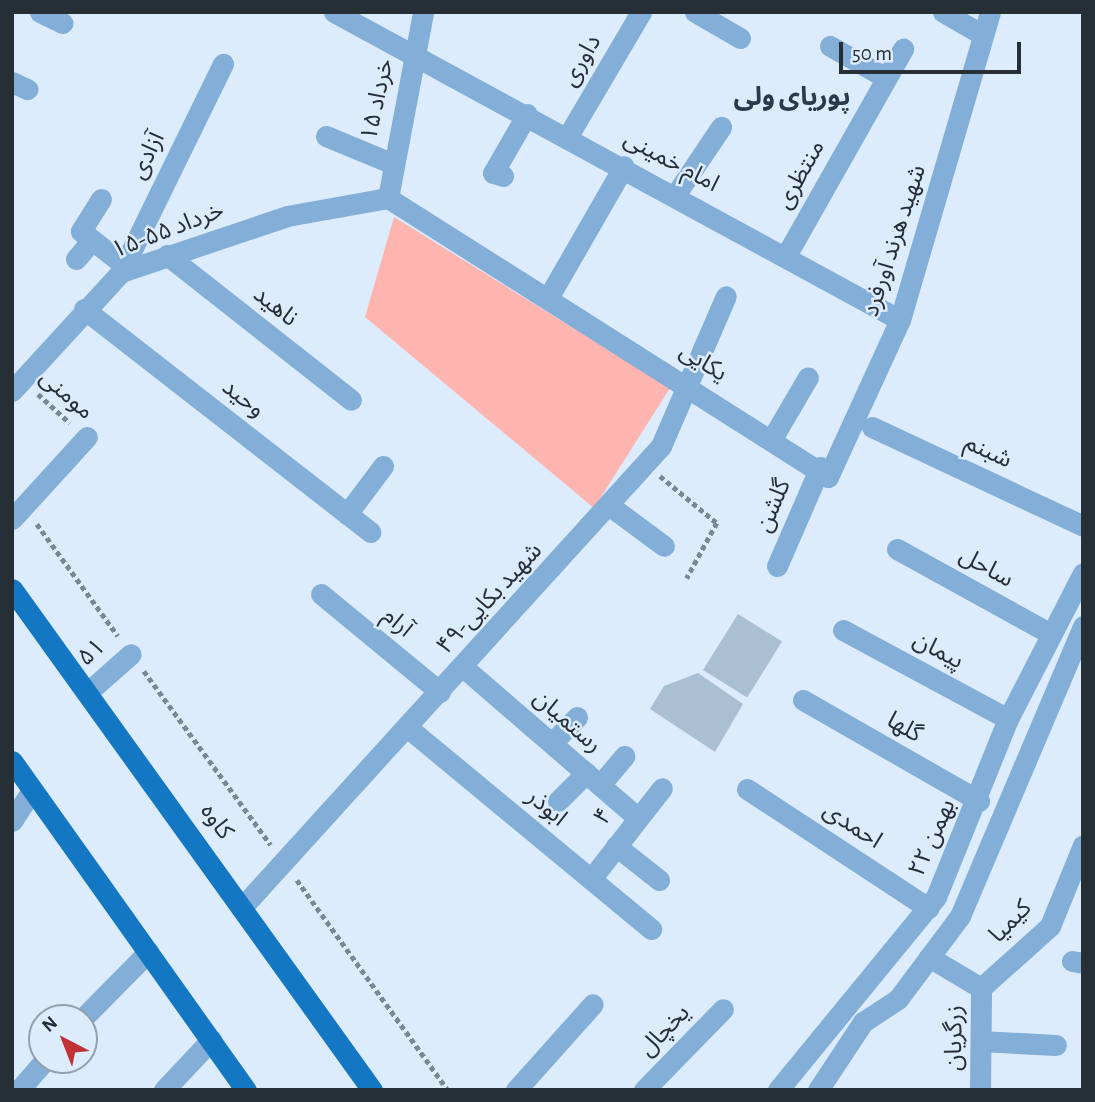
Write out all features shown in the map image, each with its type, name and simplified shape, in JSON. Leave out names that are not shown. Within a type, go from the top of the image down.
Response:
[{"type":"main road","name":"کاوه","points":[[12,589],[244,905],[372,1090]]},
{"type":"main road","points":[[12,761],[246,1090]]},
{"type":"street","points":[[40,12],[63,23]]},
{"type":"street","name":"امام خمینی","points":[[334,12],[787,254],[900,320]]},
{"type":"street","name":"۱۵ خرداد","points":[[388,198],[391,163],[423,12]]},
{"type":"street","name":"داوری","points":[[568,136],[641,12]]},
{"type":"street","points":[[695,12],[740,38]]},
{"type":"street","points":[[943,12],[983,35]]},
{"type":"street","name":"شهید هرند آورفرد","points":[[824,472],[900,320],[990,12]]},
{"type":"street","points":[[830,46],[887,78]]},
{"type":"street","name":"منتظری","points":[[787,254],[902,49]]},
{"type":"street","name":"آزادی","points":[[122,268],[223,64]]},
{"type":"street","points":[[503,176],[494,173],[527,114]]},
{"type":"street","points":[[676,194],[721,127]]},
{"type":"street","points":[[326,136],[391,163]]},
{"type":"street","points":[[548,298],[624,166]]},
{"type":"street","name":"۱۵-۵۵ خرداد","points":[[17,385],[122,268],[286,216],[388,198]]},
{"type":"street","name":"یکایی","points":[[388,198],[824,472]]},
{"type":"street","points":[[101,199],[80,231],[122,268]]},
{"type":"street","points":[[76,259],[91,241]]},
{"type":"street","name":"ناهید","points":[[167,255],[351,400]]},
{"type":"street","name":"۴۹-شهید بکایی","points":[[244,905],[646,465],[691,387],[726,296]]},
{"type":"street","name":"وحید","points":[[84,309],[370,532]]},
{"type":"street","points":[[772,437],[808,377]]},
{"type":"street","name":"شبنم","points":[[872,426],[1083,526]]},
{"type":"street","points":[[19,514],[87,437]]},
{"type":"street","points":[[347,514],[383,466]]},
{"type":"street","name":"گلشن","points":[[777,566],[824,472]]},
{"type":"street","points":[[610,506],[664,546]]},
{"type":"street","name":"ساحل","points":[[897,549],[1049,633]]},
{"type":"street","name":"۲۲ بهمن","points":[[778,1090],[928,908],[979,801],[1008,719],[1049,633],[1083,573]]},
{"type":"street","name":"آرام","points":[[321,594],[440,692]]},
{"type":"street","points":[[818,1090],[863,1021],[898,999],[960,916],[1083,626]]},
{"type":"street","name":"پیمان","points":[[843,630],[1008,719]]},
{"type":"street","name":"۵۱","points":[[88,692],[131,654]]},
{"type":"street","name":"رستمیان","points":[[463,667],[637,817]]},
{"type":"street","name":"گلها","points":[[803,700],[979,801]]},
{"type":"street","points":[[552,743],[577,717]]},
{"type":"street","name":"ابوذر","points":[[407,727],[651,929]]},
{"type":"street","points":[[558,801],[624,756]]},
{"type":"street","name":"۴","points":[[591,879],[662,788]]},
{"type":"street","name":"احمدی","points":[[747,789],[928,908]]},
{"type":"street","points":[[12,821],[33,790]]},
{"type":"street","name":"کیمیا","points":[[982,988],[1050,926],[1083,845]]},
{"type":"street","points":[[615,846],[659,880]]},
{"type":"street","points":[[97,1004],[148,952]]},
{"type":"street","points":[[929,957],[982,988]]},
{"type":"street","name":"زرگریان","points":[[980,1090],[982,988]]},
{"type":"street","points":[[516,1090],[593,1004]]},
{"type":"street","name":"یخچال","points":[[644,1090],[723,1009]]},
{"type":"street","points":[[164,1090],[211,1041]]},
{"type":"street","points":[[981,1041],[1056,1045]]},
{"type":"street","points":[[19,1090],[33,1074]]},
{"type":"path","name":"مومنی","points":[[17,385],[87,437]]},
{"type":"path","points":[[646,465],[717,523],[688,578]]},
{"type":"path","points":[[19,514],[131,654],[448,1090]]},
{"type":"shaded area","points":[[394,217],[670,388],[594,508],[365,317]]},
{"type":"building","points":[[738,614],[782,642],[747,698],[703,670]]},
{"type":"building","points":[[698,673],[743,704],[715,752],[650,709],[664,686]]},
{"type":"district","name":"پوریای ولی","points":[[792,98]]}]
